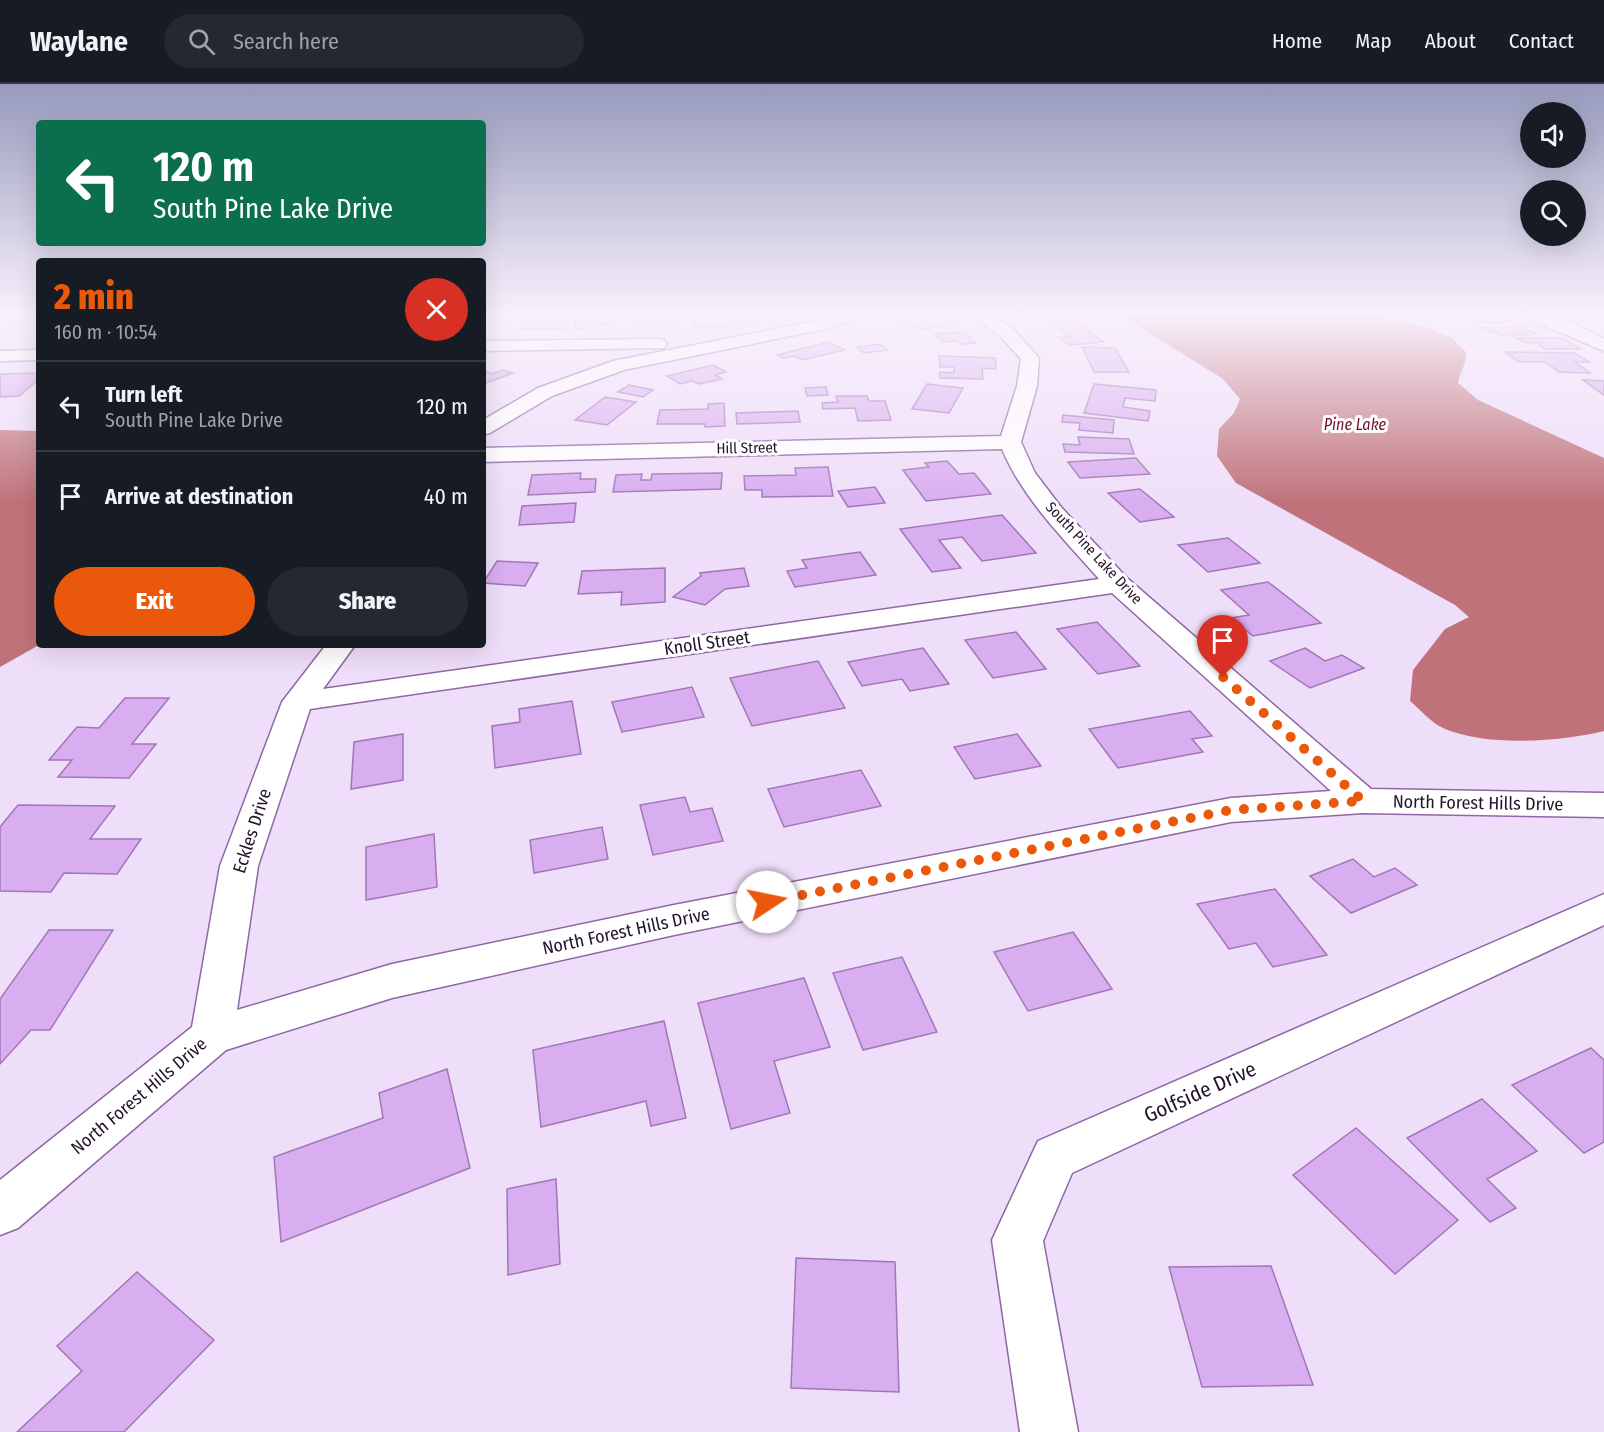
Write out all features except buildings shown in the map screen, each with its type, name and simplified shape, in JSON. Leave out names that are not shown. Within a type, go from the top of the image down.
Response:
[{"type":"street","points":[[486,427],[545,392],[584,378]]},
{"type":"street","points":[[1010,442],[1028,378]]},
{"type":"street","name":"Hill Street","points":[[486,455],[1010,442]]},
{"type":"street","name":"South Pine Lake Drive","points":[[1010,442],[1024,474],[1053,512],[1118,584],[1363,801]]},
{"type":"street","name":"Knoll Street","points":[[297,702],[1118,584]]},
{"type":"street","name":"Eckles Drive","points":[[212,1036],[239,866],[297,702],[339,648]]},
{"type":"street","name":"North Forest Hills Drive","points":[[0,1211],[212,1036],[392,981],[674,920],[1231,810],[1363,801],[1604,805]]},
{"type":"street","name":"Golfside Drive","points":[[1048,1432],[1017,1240],[1055,1157],[1604,908]]},
{"type":"water","name":"Pine Lake","points":[[1221,378],[1459,378],[1458,383],[1478,400],[1604,458],[1604,731],[1545,740],[1480,738],[1439,726],[1410,701],[1413,670],[1445,629],[1469,617],[1455,605],[1236,483],[1217,456],[1219,429],[1234,413],[1240,399]]},
{"type":"water","points":[[0,430],[36,431],[36,647],[0,667]]},
{"type":"route","points":[[767,902],[1231,810],[1363,801],[1223,677]]}]
